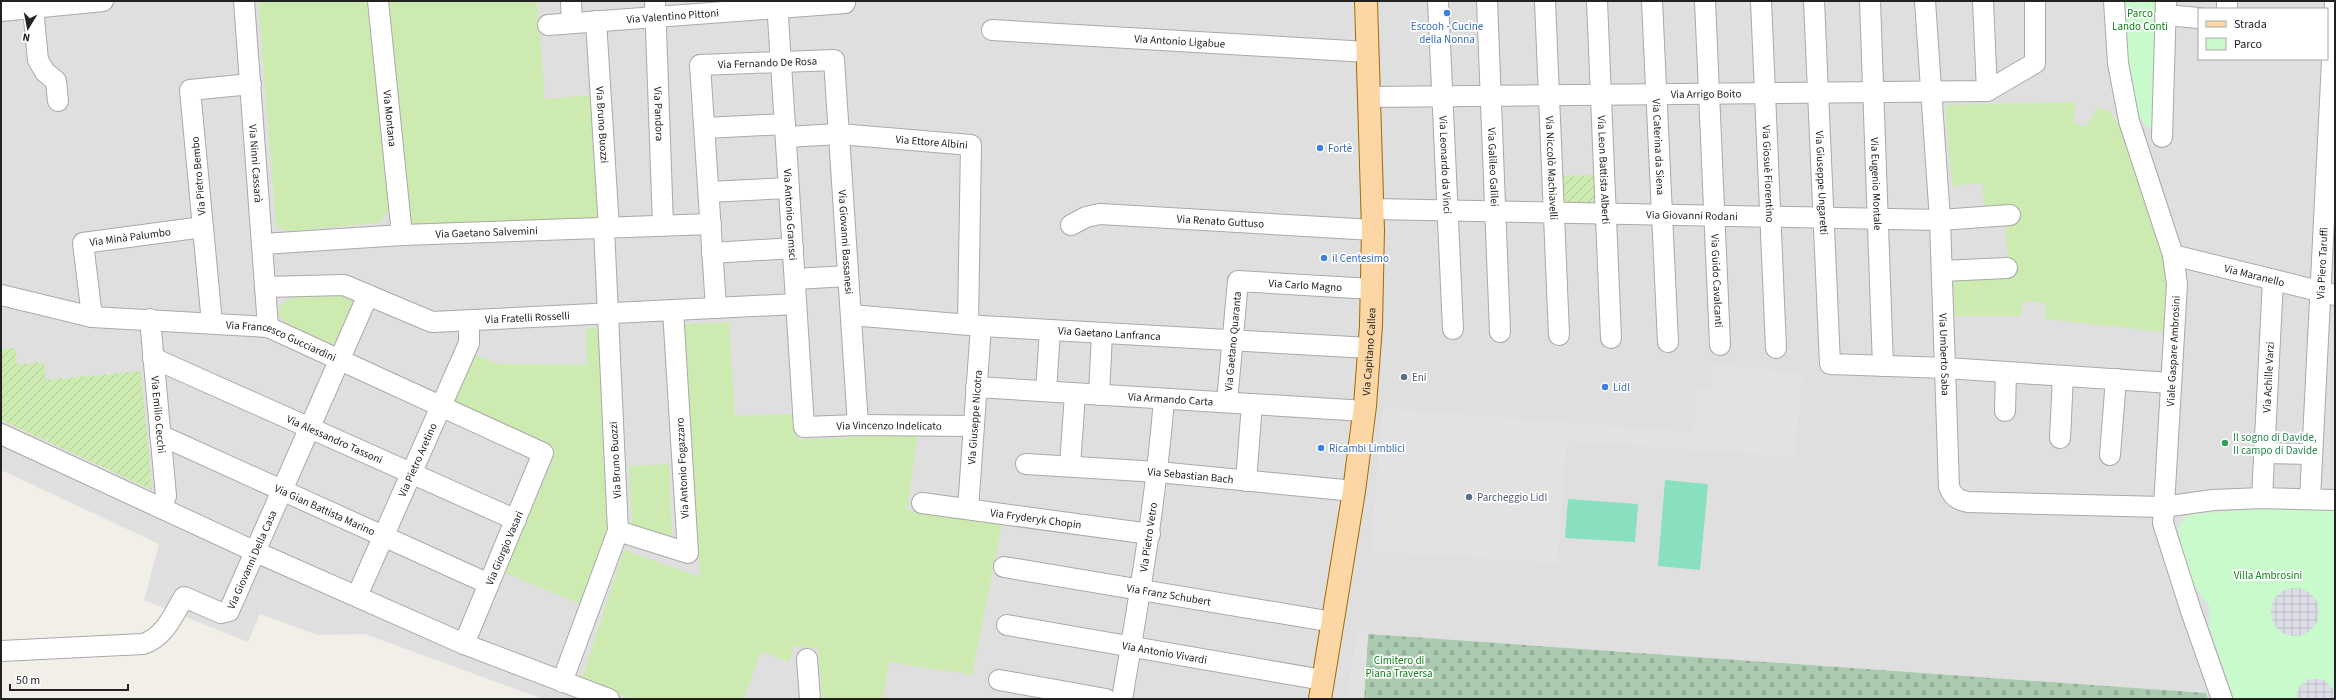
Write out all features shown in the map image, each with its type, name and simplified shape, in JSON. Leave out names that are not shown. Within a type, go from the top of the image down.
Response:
[{"type":"main road","name":"Via Capitano Callea","points":[[1321,689],[1354,491],[1365,411],[1372,289],[1373,219],[1366,1]]},
{"type":"street","points":[[1,11],[103,1]]},
{"type":"street","name":"Via Ninni Cassarà","points":[[244,1],[268,327]]},
{"type":"street","name":"Via Montana","points":[[378,1],[402,235]]},
{"type":"street","points":[[571,1],[572,23]]},
{"type":"street","name":"Via Leonardo da Vinci","points":[[1438,1],[1453,329]]},
{"type":"street","name":"Via Galileo Galilei","points":[[1487,1],[1500,332]]},
{"type":"street","name":"Via Niccolò Machiavelli","points":[[1545,1],[1559,335]]},
{"type":"street","name":"Via Leon Battista Alberti","points":[[1597,1],[1611,338]]},
{"type":"street","name":"Via Caterina da Siena","points":[[1652,1],[1668,342]]},
{"type":"street","name":"Via Guido Cavalcanti","points":[[1705,1],[1720,344]]},
{"type":"street","name":"Via Giosuè Fiorentino","points":[[1761,1],[1776,348]]},
{"type":"street","name":"Via Giuseppe Ungaretti","points":[[1814,1],[1830,364],[1883,366]]},
{"type":"street","name":"Via Eugenio Montale","points":[[1870,1],[1883,366]]},
{"type":"street","name":"Via Umberto Saba","points":[[1925,1],[1940,220],[1949,488],[1952,494],[1959,500],[1968,502],[2164,507],[2213,500],[2262,498],[2335,500]]},
{"type":"street","points":[[1983,1],[1988,91]]},
{"type":"street","name":"Via Arrigo Boito","points":[[1370,97],[1988,91],[2035,63],[2035,1]]},
{"type":"street","name":"Viale Gaspare Ambrosini","points":[[2114,1],[2118,63],[2129,121],[2174,255],[2177,284],[2163,523],[2191,611],[2222,699]]},
{"type":"street","name":"Via Piero Taruffi","points":[[2310,499],[2312,454],[2327,293],[2331,153],[2332,27],[2335,1]]},
{"type":"street","name":"Via Valentino Pittoni","points":[[548,25],[596,21],[655,9],[845,3]]},
{"type":"street","name":"Via Antonio Gramsci","points":[[778,4],[804,427]]},
{"type":"street","points":[[34,8],[38,60],[56,81],[58,101]]},
{"type":"street","points":[[2162,136],[2165,8],[2198,18]]},
{"type":"street","name":"Via Pandora","points":[[655,9],[663,226]]},
{"type":"street","name":"Via Bruno Buozzi","points":[[562,682],[618,532],[596,21]]},
{"type":"street","name":"Via Antonio Ligabue","points":[[992,30],[1368,52]]},
{"type":"street","name":"Via Fernando De Rosa","points":[[705,128],[700,65],[834,60]]},
{"type":"street","name":"Via Giovanni Bassanesi","points":[[834,60],[858,425]]},
{"type":"street","name":"Via Pietro Bembo","points":[[212,323],[190,90],[251,84]]},
{"type":"street","points":[[705,128],[716,308]]},
{"type":"street","name":"Via Ettore Albini","points":[[705,128],[785,130],[971,145],[974,325]]},
{"type":"street","points":[[709,192],[789,188]]},
{"type":"street","name":"Via Giovanni Rodani","points":[[1373,219],[1447,210],[1940,220],[2010,215]]},
{"type":"street","name":"Via Renato Guttuso","points":[[1071,225],[1086,218],[1100,214],[1373,219]]},
{"type":"street","name":"Via Gaetano Salvemini","points":[[263,244],[402,235],[711,224]]},
{"type":"street","name":"Via Minà Palumbo","points":[[92,316],[83,243],[203,227]]},
{"type":"street","points":[[712,253],[793,248]]},
{"type":"street","name":"Via Maranello","points":[[2174,255],[2327,293]]},
{"type":"street","points":[[1942,271],[2007,268]]},
{"type":"street","points":[[795,280],[848,276]]},
{"type":"street","name":"Via Achille Varzi","points":[[2262,498],[2273,280]]},
{"type":"street","name":"Via Carlo Magno","points":[[1238,281],[1372,289]]},
{"type":"street","name":"Via Gaetano Quaranta","points":[[1227,402],[1238,281]]},
{"type":"street","name":"Via Fratelli Rosselli","points":[[266,287],[344,285],[432,322],[469,322],[609,313],[796,304]]},
{"type":"street","name":"Via Francesco Gucciardini","points":[[1,295],[92,316],[268,327],[544,453]]},
{"type":"street","name":"Via Giovanni Della Casa","points":[[1,651],[143,644],[152,642],[161,635],[184,597],[221,613],[229,611],[368,295]]},
{"type":"street","name":"Via Antonio Fogazzaro","points":[[618,532],[688,554],[673,310]]},
{"type":"street","name":"Via Gaetano Lanfranca","points":[[851,315],[1050,330],[1369,348]]},
{"type":"street","name":"Via Emilio Cecchi","points":[[150,320],[166,496],[161,508]]},
{"type":"street","name":"Via Pietro Aretino","points":[[356,596],[469,342],[469,322]]},
{"type":"street","name":"Via Giuseppe Nicotra","points":[[968,509],[976,387],[974,325]]},
{"type":"street","points":[[1046,391],[1050,330]]},
{"type":"street","points":[[1099,395],[1102,333]]},
{"type":"street","name":"Via Alessandro Tassoni","points":[[153,358],[516,520]]},
{"type":"street","points":[[1883,366],[1946,368],[2171,383]]},
{"type":"street","points":[[2005,411],[2006,372]]},
{"type":"street","points":[[2060,438],[2063,376]]},
{"type":"street","points":[[2110,455],[2116,379]]},
{"type":"street","name":"Via Armando Carta","points":[[976,387],[1365,411]]},
{"type":"street","points":[[1070,466],[1075,394]]},
{"type":"street","name":"Via Pietro Vetro","points":[[1122,699],[1150,534],[1158,472],[1164,399]]},
{"type":"street","points":[[1246,481],[1252,404]]},
{"type":"street","name":"Via Vincenzo Indelicato","points":[[804,427],[858,425],[974,426]]},
{"type":"street","points":[[1,434],[256,552],[464,644],[609,699]]},
{"type":"street","name":"Via Gian Battista Marino","points":[[160,435],[489,584]]},
{"type":"street","name":"Via Giorgio Vasari","points":[[464,644],[544,453]]},
{"type":"street","points":[[2264,453],[2312,454]]},
{"type":"street","name":"Via Sebastian Bach","points":[[1026,464],[1158,472],[1354,491]]},
{"type":"street","name":"Via Fryderyk Chopin","points":[[922,503],[1150,534]]},
{"type":"street","name":"Via Franz Schubert","points":[[1004,567],[1333,622]]},
{"type":"street","name":"Via Antonio Vivardi","points":[[1007,625],[1131,646],[1321,689]]},
{"type":"street","points":[[807,659],[810,699]]},
{"type":"street","points":[[999,680],[1106,699]]},
{"type":"shaded area","points":[[1,1],[2335,1],[2335,699],[543,699],[365,634],[318,635],[260,614],[248,642],[144,600],[159,544],[1,470]]},
{"type":"shaded area","name":"Parcheggio Lidl","points":[[1714,364],[1802,373],[1795,457],[1567,441],[1557,563],[1370,551],[1383,408],[1694,432],[1698,387],[1712,388]]},
{"type":"shaded area","points":[[2295,588],[2304,590],[2312,595],[2317,603],[2319,612],[2317,621],[2312,629],[2304,634],[2295,636],[2286,634],[2278,629],[2273,621],[2271,612],[2273,603],[2278,595],[2286,590]]},
{"type":"shaded area","points":[[1357,633],[1368,634],[1364,699],[1346,699]]},
{"type":"shaded area","points":[[2309,679],[2320,679],[2325,681],[2333,689],[2335,699],[2295,699],[2299,687]]},
{"type":"green space","points":[[258,1],[370,1],[392,204],[387,214],[378,223],[291,231],[282,230],[276,225]]},
{"type":"green space","points":[[385,1],[537,1],[545,99],[595,95],[602,215],[596,220],[409,227]]},
{"type":"green space","name":"Parco Lando Conti","points":[[2123,1],[2159,1],[2154,132],[2141,119],[2135,108],[2131,94],[2124,45]]},
{"type":"green space","points":[[2076,102],[2073,122],[2086,127],[2098,107],[2109,111],[2127,137],[2160,242],[2166,274],[2165,332],[2045,319],[2046,303],[2023,301],[2021,316],[1955,316],[1953,270],[2008,261],[2005,221],[1985,217],[1982,183],[1952,186],[1945,105]]},
{"type":"green space","points":[[1599,175],[1599,202],[1557,203],[1556,176]]},
{"type":"green space","points":[[330,290],[355,299],[336,345],[332,345],[291,328],[278,314],[280,305],[300,292]]},
{"type":"green space","points":[[729,322],[735,416],[796,414],[798,440],[918,433],[907,510],[1002,525],[972,675],[889,662],[883,699],[822,699],[818,649],[794,646],[789,662],[761,651],[744,699],[632,699],[581,681],[624,550],[700,577],[684,324]]},
{"type":"green space","points":[[586,328],[606,329],[613,522],[582,605],[504,572],[553,460],[553,453],[550,448],[450,404],[472,353],[498,364],[587,365]]},
{"type":"green space","points":[[15,348],[17,365],[44,362],[46,380],[141,371],[152,490],[1,420],[1,349]]},
{"type":"green space","points":[[669,464],[672,537],[632,528],[629,466]]},
{"type":"green space","points":[[1665,480],[1708,484],[1700,570],[1658,566]]},
{"type":"green space","points":[[1568,499],[1638,504],[1635,542],[1565,538]]},
{"type":"green space","name":"Villa Ambrosini","points":[[2281,507],[2335,509],[2335,699],[2234,699],[2209,627],[2210,607],[2193,584],[2184,560],[2178,528],[2187,516],[2195,514]]},
{"type":"green space","name":"Cimitero di Piana Traversa","points":[[1368,634],[2206,693],[2208,699],[1364,699]]},
{"type":"place","name":"Escooh - Cucine della Nonna","points":[[1447,13]]},
{"type":"place","name":"Fortè","points":[[1320,148]]},
{"type":"place","name":"il Centesimo","points":[[1324,258]]},
{"type":"place","name":"Eni","points":[[1404,377]]},
{"type":"place","name":"Lidl","points":[[1605,387]]},
{"type":"place","name":"Il sogno di Davide, Il campo di Davide","points":[[2225,443]]},
{"type":"place","name":"Ricambi Limblici","points":[[1321,448]]},
{"type":"place","name":"Parcheggio Lidl","points":[[1469,497]]}]
